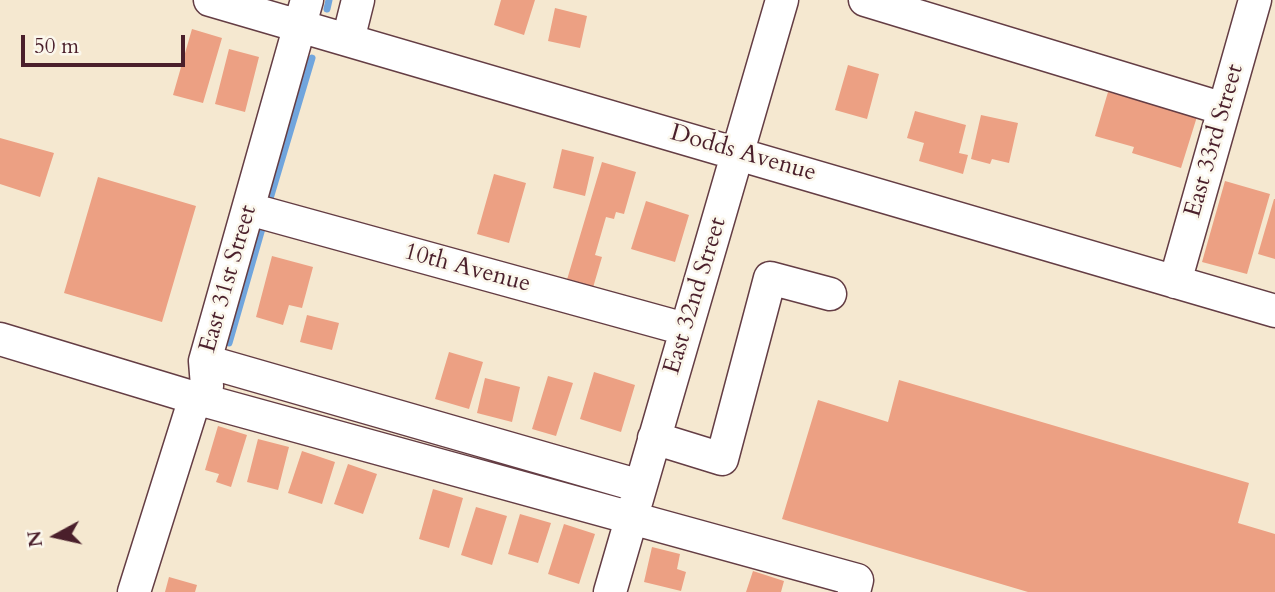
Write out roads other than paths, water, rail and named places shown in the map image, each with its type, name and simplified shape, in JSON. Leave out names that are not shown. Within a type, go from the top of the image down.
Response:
[{"type":"street","name":"Dodds Avenue","points":[[210,0],[303,13],[348,40],[739,152],[1275,311]]},
{"type":"street","points":[[348,40],[358,0]]},
{"type":"street","name":"East 32nd Street","points":[[610,592],[782,0]]},
{"type":"street","points":[[865,0],[1224,109]]},
{"type":"street","name":"East 33rd Street","points":[[1175,282],[1255,0]]},
{"type":"street","name":"East 31st Street","points":[[134,592],[195,398],[207,386],[205,361],[303,13]]},
{"type":"street","name":"10th Avenue","points":[[249,209],[685,329]]},
{"type":"street","points":[[654,438],[722,458],[770,278],[830,294]]},
{"type":"street","points":[[0,339],[195,398],[857,580],[854,592]]},
{"type":"street","points":[[205,361],[640,485]]},
{"type":"waterway","points":[[327,9],[329,0]]},
{"type":"waterway","points":[[269,202],[312,58]]},
{"type":"waterway","points":[[229,343],[263,225]]}]
